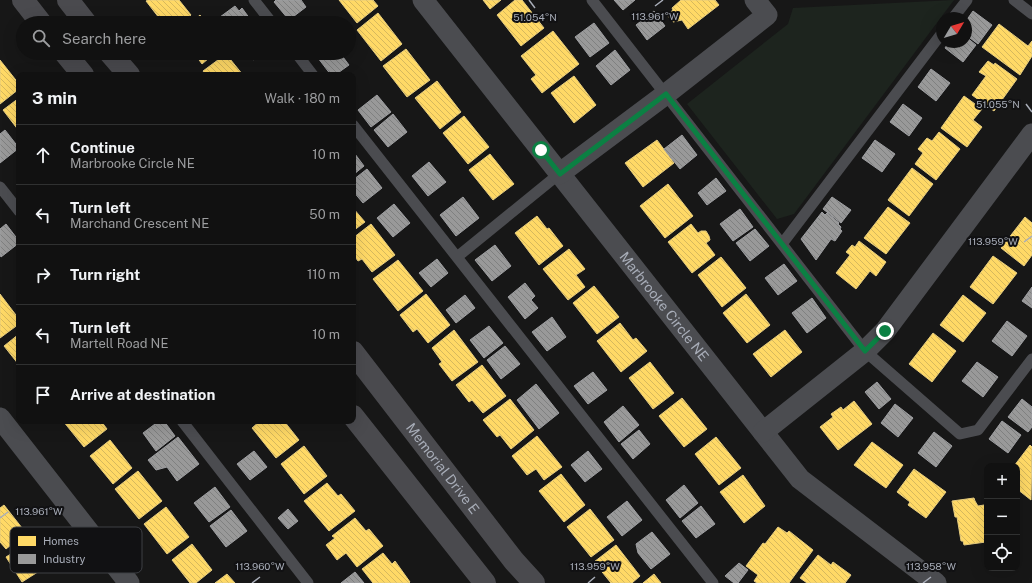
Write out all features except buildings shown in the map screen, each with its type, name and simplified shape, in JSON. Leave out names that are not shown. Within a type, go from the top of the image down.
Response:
[{"type":"main road","points":[[23,0],[36,16]]},
{"type":"main road","points":[[68,0],[81,16]]},
{"type":"main road","points":[[71,60],[81,72]]},
{"type":"main road","points":[[116,60],[126,72]]},
{"type":"main road","name":"Memorial Drive E","points":[[356,356],[514,561],[534,583]]},
{"type":"main road","points":[[356,420],[486,583]]},
{"type":"street","name":"Marbrooke Circle NE","points":[[422,0],[800,479],[936,583]]},
{"type":"street","points":[[560,174],[767,15],[755,0]]},
{"type":"street","points":[[763,432],[865,351],[885,331],[1032,134]]},
{"type":"street","points":[[0,418],[85,527]]},
{"type":"street","points":[[121,573],[129,583]]},
{"type":"lane","points":[[254,0],[267,16]]},
{"type":"lane","points":[[592,0],[865,351],[960,434],[978,430],[1032,359]]},
{"type":"lane","points":[[958,12],[967,0]]},
{"type":"lane","points":[[1014,0],[1032,14]]},
{"type":"lane","points":[[782,244],[936,41]]},
{"type":"lane","points":[[301,60],[311,72]]},
{"type":"lane","points":[[356,129],[713,583]]},
{"type":"lane","points":[[457,257],[560,174]]},
{"type":"lane","points":[[0,187],[16,207]]},
{"type":"lane","points":[[184,424],[308,583]]},
{"type":"shaded area","points":[[954,0],[945,12],[936,12],[936,24],[794,214],[777,219],[687,104],[788,24],[793,8]]},
{"type":"route","points":[[541,150],[560,174],[666,94],[865,351],[885,331]]}]
